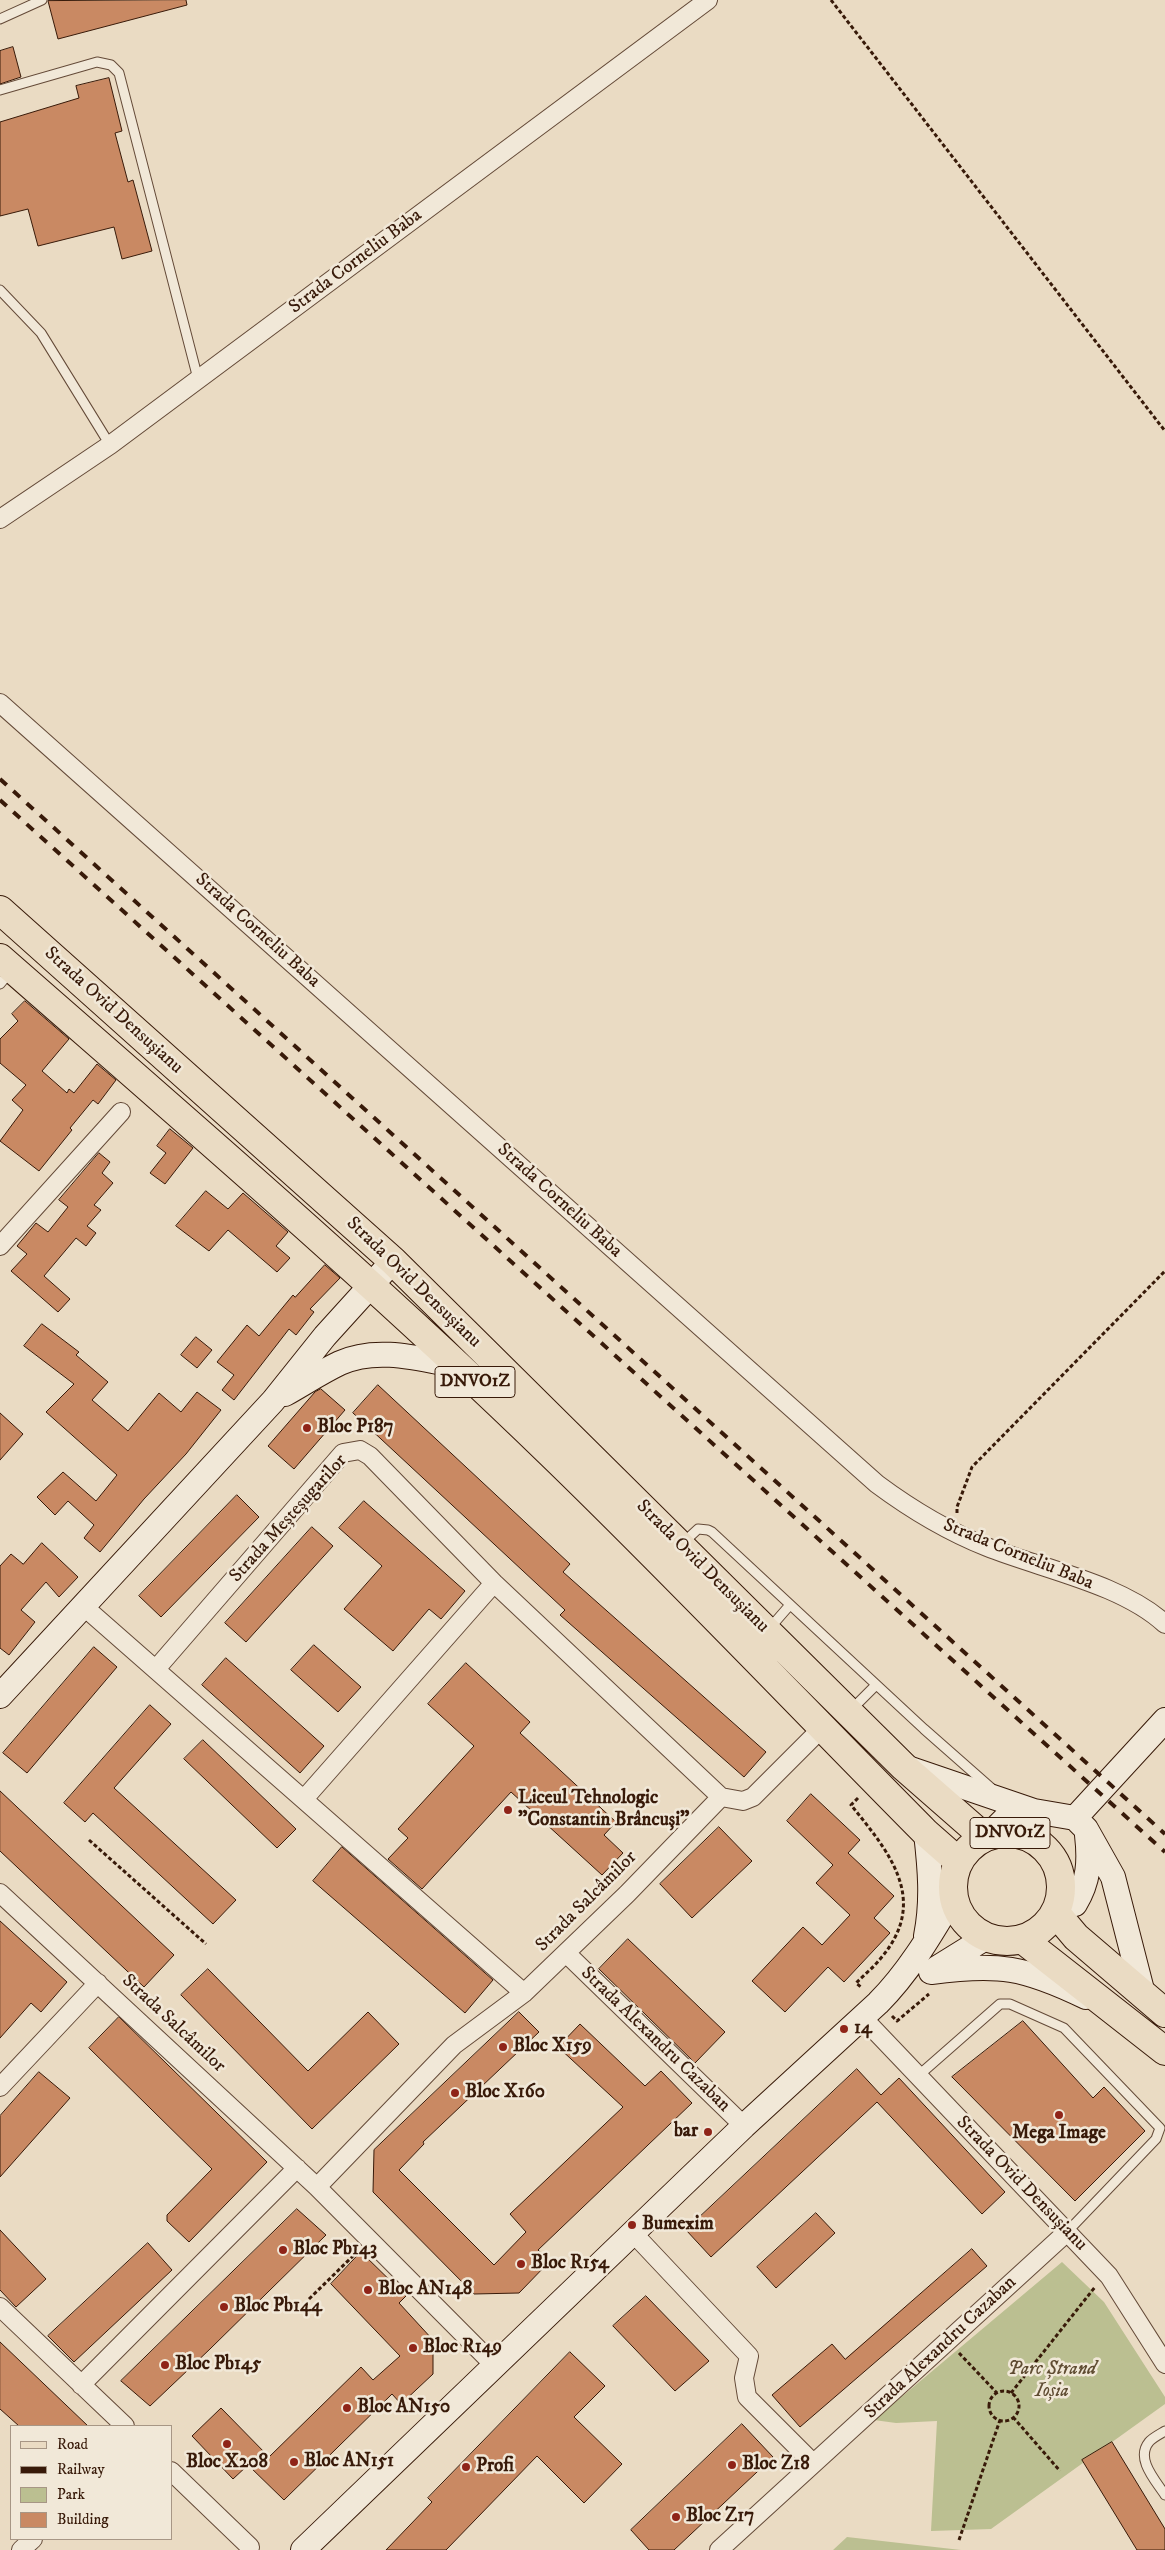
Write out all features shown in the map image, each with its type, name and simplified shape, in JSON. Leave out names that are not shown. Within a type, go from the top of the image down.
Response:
[{"type":"main road","name":"Strada Ovid Densușianu","points":[[0,910],[394,1261],[904,1767],[986,1837]]},
{"type":"main road","name":"Strada Ovid Densușianu","points":[[4,970],[371,1287],[458,1366],[559,1461],[926,1833],[959,1862]]},
{"type":"main road","points":[[0,1696],[82,1605],[273,1401],[326,1336],[394,1261]]},
{"type":"main road","name":"Strada Ovid Densușianu","points":[[273,1401],[341,1362],[366,1356],[395,1354],[458,1366]]},
{"type":"main road","points":[[1081,1823],[1165,1720]]},
{"type":"main road","points":[[904,1767],[1034,1811],[1081,1823],[1113,1877],[1156,2004]]},
{"type":"main road","points":[[986,1837],[1005,1819],[1034,1811]]},
{"type":"main road","points":[[953,1897],[960,1914],[971,1928],[987,1937],[1004,1941],[1022,1939],[1035,1933],[1047,1924],[1056,1911],[1075,1904],[1083,1890],[1090,1857],[1081,1823]]},
{"type":"main road","name":"DNVO1Z","points":[[953,1897],[953,1879],[959,1862],[969,1848],[986,1837],[1002,1832],[1016,1833],[1029,1837],[1042,1845],[1054,1861],[1061,1881],[1056,1911]]},
{"type":"main road","points":[[924,1945],[930,1916],[932,1880],[926,1833]]},
{"type":"main road","name":"Strada Alexandru Cazaban","points":[[303,2550],[744,2126],[894,1987],[924,1945],[953,1897]]},
{"type":"main road","points":[[1056,1911],[1076,1937],[1156,2004]]},
{"type":"main road","name":"Strada Alexandru Cazaban","points":[[894,1987],[931,1972],[987,1937]]},
{"type":"main road","points":[[1022,1939],[1165,2051]]},
{"type":"main road","points":[[931,1972],[983,1967],[1024,1971],[1113,2010]]},
{"type":"street","name":"Strada Corneliu Baba","points":[[0,519],[110,445],[708,0]]},
{"type":"street","name":"Strada Corneliu Baba","points":[[0,703],[878,1484],[915,1512],[958,1534],[987,1547],[1121,1595],[1154,1614],[1165,1624]]},
{"type":"street","points":[[0,1246],[121,1112]]},
{"type":"street","name":"Strada Meșteșugarilor","points":[[156,1669],[343,1454],[352,1451],[360,1450],[370,1456],[494,1583]]},
{"type":"street","points":[[304,1799],[494,1583],[721,1797],[743,1800],[752,1797],[823,1727]]},
{"type":"street","points":[[82,1605],[524,1993]]},
{"type":"street","name":"Strada Salcâmilor","points":[[317,2187],[454,2045],[524,1993],[721,1797]]},
{"type":"street","name":"Strada Salcâmilor","points":[[0,1893],[317,2187],[495,2366]]},
{"type":"street","name":"Strada Alexandru Cazaban","points":[[566,1953],[744,2126]]},
{"type":"street","points":[[0,2087],[98,1983]]},
{"type":"street","name":"Strada Ovid Densușianu","points":[[862,2017],[1108,2276],[1165,2364]]},
{"type":"street","points":[[81,2385],[297,2168]]},
{"type":"street","points":[[633,2232],[749,2356],[744,2378],[747,2397],[813,2463]]},
{"type":"street","name":"Strada Alexandru Cazaban","points":[[719,2550],[1067,2232]]},
{"type":"street","points":[[0,2307],[124,2425]]},
{"type":"street","points":[[172,2472],[250,2547]]},
{"type":"street","points":[[21,2550],[32,2540]]},
{"type":"lane","points":[[0,19],[42,0]]},
{"type":"lane","points":[[0,90],[97,62],[111,65],[120,73],[198,379]]},
{"type":"lane","points":[[0,290],[40,333],[110,445]]},
{"type":"lane","points":[[681,1546],[694,1532],[703,1528],[708,1530],[876,1685],[1006,1801]]},
{"type":"lane","points":[[767,1631],[790,1606]]},
{"type":"lane","points":[[848,1712],[876,1685]]},
{"type":"lane","points":[[918,2076],[1000,2004],[1010,2004],[1064,2028],[1160,2128],[1156,2139],[1067,2232]]},
{"type":"lane","points":[[1165,2431],[1149,2442],[1144,2454],[1146,2466],[1165,2495]]},
{"type":"path","points":[[831,0],[1165,431]]},
{"type":"path","points":[[958,1534],[957,1507],[972,1466],[1165,1271]]},
{"type":"path","points":[[90,1840],[206,1944]]},
{"type":"path","points":[[309,2299],[369,2240]]},
{"type":"path","points":[[1011,2393],[1090,2291],[1108,2276]]},
{"type":"path","points":[[948,2342],[997,2393],[1011,2393]]},
{"type":"path","points":[[997,2393],[989,2405],[992,2414],[1000,2420],[1013,2417]]},
{"type":"path","points":[[1011,2393],[1019,2404],[1013,2417]]},
{"type":"path","points":[[1013,2417],[1060,2471]]},
{"type":"path","points":[[959,2540],[1000,2420]]},
{"type":"green space","name":"Parc Ștrand Ioșia","points":[[1062,2262],[1104,2302],[1165,2397],[1165,2404],[991,2529],[931,2531],[937,2421],[896,2423],[874,2420]]},
{"type":"green space","points":[[847,2537],[961,2550],[833,2550]]},
{"type":"building","points":[[186,0],[187,5],[58,39],[48,1]]},
{"type":"building","points":[[13,47],[21,77],[0,84],[0,51]]},
{"type":"building","points":[[109,78],[122,131],[115,133],[128,182],[133,180],[152,251],[122,259],[114,227],[38,246],[28,209],[0,216],[0,122],[79,98],[76,86]]},
{"type":"building","points":[[25,1001],[69,1039],[42,1071],[67,1093],[69,1089],[74,1093],[97,1064],[116,1080],[98,1104],[93,1100],[39,1171],[0,1141],[23,1110],[12,1100],[26,1085],[0,1063],[0,1039],[18,1021],[12,1014]]},
{"type":"building","points":[[170,1129],[193,1148],[165,1184],[150,1173],[166,1153],[157,1146]]},
{"type":"building","points":[[99,1153],[110,1162],[102,1173],[113,1183],[94,1205],[101,1210],[87,1226],[96,1233],[86,1246],[76,1238],[44,1276],[70,1299],[58,1312],[11,1271],[27,1254],[17,1246],[36,1223],[48,1232],[68,1207],[59,1200]]},
{"type":"building","points":[[206,1191],[228,1209],[243,1193],[288,1232],[276,1246],[290,1258],[277,1272],[228,1230],[209,1251],[176,1226]]},
{"type":"building","points":[[325,1265],[340,1278],[310,1309],[314,1312],[296,1335],[289,1329],[234,1400],[222,1390],[234,1375],[217,1362],[247,1325],[259,1336],[293,1295],[295,1297]]},
{"type":"building","points":[[42,1324],[79,1352],[76,1355],[108,1382],[92,1400],[128,1431],[159,1393],[181,1412],[197,1392],[221,1410],[186,1454],[144,1499],[100,1552],[84,1538],[94,1525],[68,1501],[55,1515],[37,1497],[63,1472],[96,1501],[117,1475],[46,1412],[74,1384],[24,1346]]},
{"type":"building","points":[[196,1337],[212,1350],[197,1368],[181,1355]]},
{"type":"building","points":[[378,1385],[570,1564],[563,1572],[766,1752],[744,1777],[560,1615],[565,1610],[353,1413]]},
{"type":"building","name":"Bloc P187","points":[[321,1389],[345,1410],[294,1469],[268,1446],[315,1392]]},
{"type":"building","points":[[0,1413],[23,1434],[0,1460]]},
{"type":"building","points":[[237,1495],[259,1517],[161,1617],[139,1596]]},
{"type":"building","points":[[364,1501],[465,1591],[441,1619],[429,1609],[393,1651],[344,1609],[382,1566],[339,1528]]},
{"type":"building","points":[[312,1527],[333,1546],[246,1642],[225,1623]]},
{"type":"building","points":[[42,1543],[78,1577],[59,1597],[46,1582],[21,1610],[35,1622],[9,1655],[0,1648],[0,1566],[11,1554],[23,1564]]},
{"type":"building","points":[[314,1645],[361,1687],[338,1712],[291,1670]]},
{"type":"building","points":[[94,1647],[117,1667],[27,1773],[3,1753]]},
{"type":"building","points":[[226,1658],[324,1746],[300,1773],[202,1685]]},
{"type":"building","points":[[466,1663],[530,1722],[520,1733],[616,1822],[604,1835],[623,1853],[602,1875],[511,1792],[422,1889],[388,1859],[408,1838],[398,1829],[474,1746],[428,1704]]},
{"type":"building","points":[[150,1705],[171,1724],[114,1788],[236,1900],[213,1924],[93,1813],[85,1822],[64,1803]]},
{"type":"building","points":[[203,1740],[296,1829],[277,1848],[184,1759]]},
{"type":"building","points":[[0,1791],[174,1955],[144,1987],[0,1851]]},
{"type":"building","points":[[811,1794],[860,1840],[848,1853],[894,1896],[874,1918],[890,1933],[844,1982],[828,1967],[785,2012],[752,1981],[803,1927],[822,1945],[850,1915],[816,1883],[833,1865],[787,1821]]},
{"type":"building","points":[[719,1827],[752,1861],[692,1918],[660,1884]]},
{"type":"building","points":[[342,1847],[493,1980],[465,2013],[313,1881]]},
{"type":"building","points":[[0,1921],[67,1982],[41,2012],[31,2003],[0,2038]]},
{"type":"building","points":[[628,1939],[725,2032],[695,2063],[599,1969]]},
{"type":"building","points":[[208,1969],[308,2071],[368,2012],[399,2044],[312,2129],[181,1995]]},
{"type":"building","points":[[519,2012],[539,2032],[423,2142],[424,2144],[399,2170],[494,2265],[526,2232],[510,2214],[623,2107],[558,2047],[580,2024],[645,2086],[661,2071],[692,2103],[538,2250],[550,2261],[519,2293],[474,2294],[373,2192],[374,2150]]},
{"type":"building","points":[[119,2017],[267,2162],[189,2242],[167,2221],[167,2215],[212,2169],[89,2048]]},
{"type":"building","name":"Mega Image","points":[[1023,2021],[1093,2098],[1104,2087],[1145,2131],[1075,2201],[952,2077]]},
{"type":"building","points":[[857,2069],[881,2095],[899,2078],[1005,2192],[982,2214],[877,2102],[711,2257],[686,2230]]},
{"type":"building","points":[[39,2072],[70,2098],[0,2177],[0,2116]]},
{"type":"building","points":[[297,2209],[326,2235],[210,2349],[150,2406],[121,2381]]},
{"type":"building","points":[[816,2213],[835,2233],[776,2288],[757,2267]]},
{"type":"building","points":[[0,2230],[46,2279],[16,2307],[0,2290]]},
{"type":"building","points":[[148,2243],[172,2270],[74,2362],[48,2336]]},
{"type":"building","points":[[972,2249],[987,2266],[800,2427],[772,2395],[832,2344],[845,2359]]},
{"type":"building","points":[[361,2252],[406,2296],[399,2303],[433,2340],[433,2374],[401,2404],[392,2394],[284,2500],[248,2465],[233,2479],[192,2436],[221,2408],[269,2457],[361,2367],[373,2380],[400,2356],[331,2284]]},
{"type":"building","points":[[646,2296],[709,2361],[675,2391],[613,2326]]},
{"type":"building","points":[[0,2342],[87,2425],[18,2425],[0,2409]]},
{"type":"building","points":[[570,2352],[605,2386],[574,2417],[622,2464],[584,2503],[537,2456],[446,2550],[386,2550],[432,2502],[428,2498]]},
{"type":"building","points":[[742,2424],[773,2457],[674,2550],[649,2550],[631,2530]]},
{"type":"building","points":[[1112,2442],[1165,2529],[1165,2550],[1137,2550],[1082,2460]]},
{"type":"railway","points":[[0,779],[1165,1834]]},
{"type":"railway","points":[[0,800],[1165,1852]]},
{"type":"place","name":"Bloc P187","points":[[307,1428]]},
{"type":"place","name":"Liceul Tehnologic \"Constantin Brâncuși\"","points":[[508,1810]]},
{"type":"place","name":"14","points":[[844,2029]]},
{"type":"place","name":"Bloc X159","points":[[503,2047]]},
{"type":"place","name":"Bloc X160","points":[[455,2093]]},
{"type":"place","name":"Mega Image","points":[[1059,2115]]},
{"type":"place","name":"bar","points":[[708,2132]]},
{"type":"place","name":"Bumexim","points":[[632,2225]]},
{"type":"place","name":"Bloc Pb143","points":[[283,2250]]},
{"type":"place","name":"Bloc R154","points":[[521,2264]]},
{"type":"place","name":"Bloc AN148","points":[[368,2290]]},
{"type":"place","name":"Bloc Pb144","points":[[224,2307]]},
{"type":"place","name":"Bloc R149","points":[[413,2348]]},
{"type":"place","name":"Bloc Pb145","points":[[165,2365]]},
{"type":"place","name":"Bloc AN150","points":[[347,2408]]},
{"type":"place","name":"Bloc X208","points":[[227,2444]]},
{"type":"place","name":"Bloc AN151","points":[[294,2462]]},
{"type":"place","name":"Bloc Z18","points":[[732,2465]]},
{"type":"place","name":"Profi","points":[[466,2467]]},
{"type":"place","name":"Bloc Z17","points":[[676,2517]]}]
